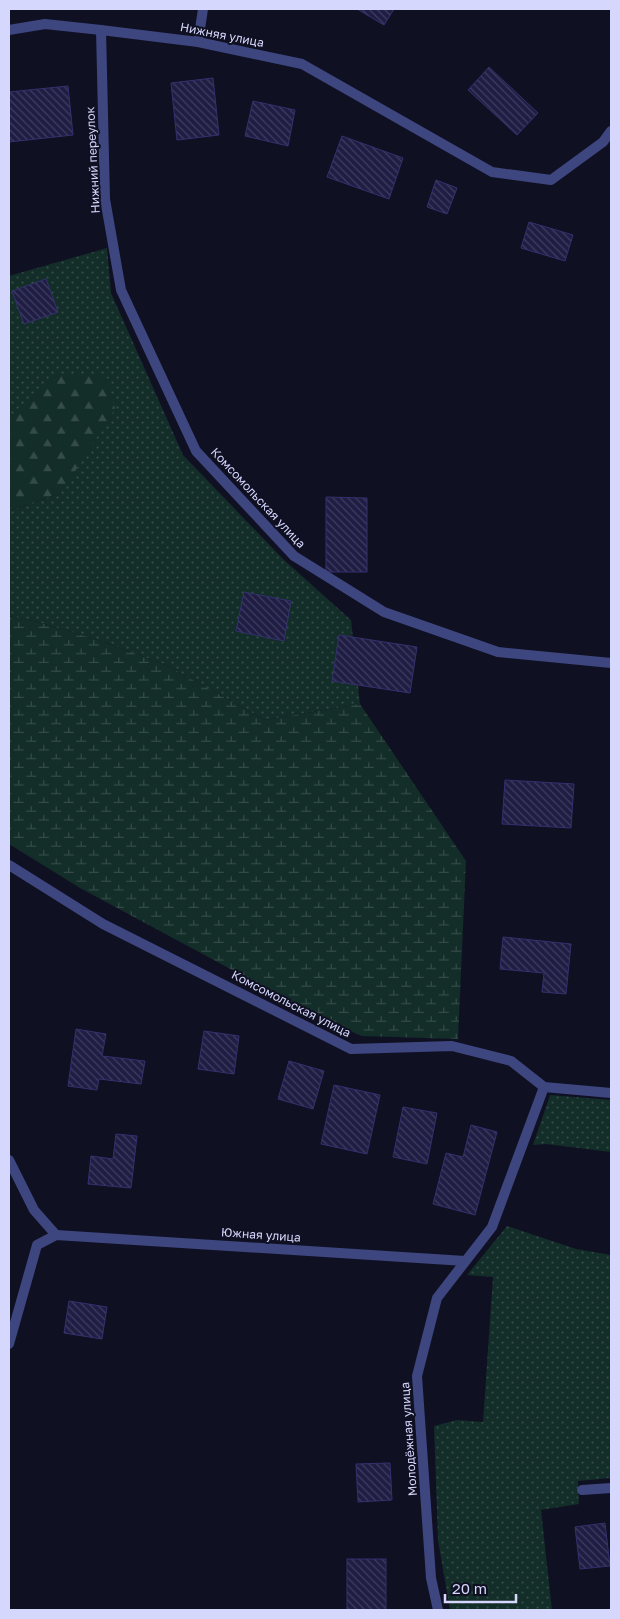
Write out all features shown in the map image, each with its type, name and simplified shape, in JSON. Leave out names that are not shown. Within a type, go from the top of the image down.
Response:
[{"type":"street","points":[[198,42],[203,9]]},
{"type":"street","name":"Нижняя улица","points":[[9,30],[45,24],[101,30],[198,42],[302,64],[492,172],[551,180],[603,142],[611,131]]},
{"type":"street","name":"Нижний переулок","points":[[101,30],[105,199],[121,290],[196,451]]},
{"type":"street","name":"Комсомольская улица","points":[[196,451],[294,556],[384,612],[498,652],[611,662]]},
{"type":"street","name":"Комсомольская улица","points":[[9,865],[103,924],[351,1049],[452,1046],[512,1061],[544,1087]]},
{"type":"street","points":[[544,1087],[611,1093]]},
{"type":"street","name":"Молодёжная улица","points":[[438,1610],[431,1578],[417,1376],[437,1298],[492,1227],[544,1087]]},
{"type":"street","points":[[9,1160],[34,1210],[56,1235],[38,1245],[9,1344]]},
{"type":"street","name":"Южная улица","points":[[56,1235],[465,1261]]},
{"type":"street","points":[[582,1490],[611,1488]]},
{"type":"green space","points":[[107,248],[111,293],[183,455],[283,559],[351,620],[360,704],[265,720],[166,665],[101,641],[38,622],[9,616],[9,511],[61,493],[23,411],[9,425],[9,276]]},
{"type":"green space","points":[[106,374],[115,409],[61,493],[9,511],[9,425],[53,376]]},
{"type":"green space","points":[[9,616],[38,622],[101,641],[166,665],[265,720],[360,704],[466,861],[458,1039],[362,1036],[327,1021],[80,888],[9,844]]},
{"type":"green space","points":[[550,1095],[611,1100],[611,1152],[546,1144],[533,1145]]},
{"type":"green space","points":[[507,1226],[576,1249],[611,1255],[611,1478],[578,1481],[579,1504],[541,1510],[552,1610],[450,1610],[438,1540],[434,1426],[457,1420],[483,1422],[493,1277],[467,1275]]},
{"type":"building","points":[[357,9],[394,9],[384,25]]},
{"type":"building","points":[[489,67],[538,113],[517,135],[468,90]]},
{"type":"building","points":[[213,78],[219,135],[177,140],[171,83]]},
{"type":"building","points":[[68,86],[73,135],[9,142],[9,92]]},
{"type":"building","points":[[253,101],[295,110],[288,146],[245,136]]},
{"type":"building","points":[[342,136],[403,158],[389,199],[327,177]]},
{"type":"building","points":[[436,180],[457,188],[447,214],[427,207]]},
{"type":"building","points":[[529,222],[573,235],[565,261],[521,248]]},
{"type":"building","points":[[46,279],[58,312],[24,324],[12,291]]},
{"type":"building","points":[[326,497],[367,498],[367,572],[326,572]]},
{"type":"building","points":[[244,592],[291,601],[284,641],[236,631]]},
{"type":"building","points":[[339,635],[417,647],[410,693],[332,681]]},
{"type":"building","points":[[505,780],[574,784],[571,828],[502,824]]},
{"type":"building","points":[[503,937],[571,944],[566,994],[542,992],[544,973],[500,969]]},
{"type":"building","points":[[76,1029],[106,1034],[102,1056],[145,1061],[141,1084],[99,1079],[97,1090],[68,1086]]},
{"type":"building","points":[[204,1031],[239,1036],[234,1074],[198,1069]]},
{"type":"building","points":[[289,1061],[324,1071],[313,1109],[278,1099]]},
{"type":"building","points":[[334,1085],[380,1095],[367,1154],[321,1144]]},
{"type":"building","points":[[403,1107],[437,1113],[427,1164],[393,1157]]},
{"type":"building","points":[[471,1125],[497,1132],[475,1215],[433,1204],[446,1153],[463,1157]]},
{"type":"building","points":[[116,1134],[137,1136],[131,1188],[88,1184],[91,1156],[113,1159]]},
{"type":"building","points":[[69,1301],[107,1307],[102,1339],[64,1333]]},
{"type":"building","points":[[390,1463],[392,1500],[358,1502],[356,1464]]},
{"type":"building","points":[[605,1523],[610,1566],[580,1569],[575,1527]]},
{"type":"building","points":[[347,1559],[386,1559],[386,1610],[347,1610]]}]
